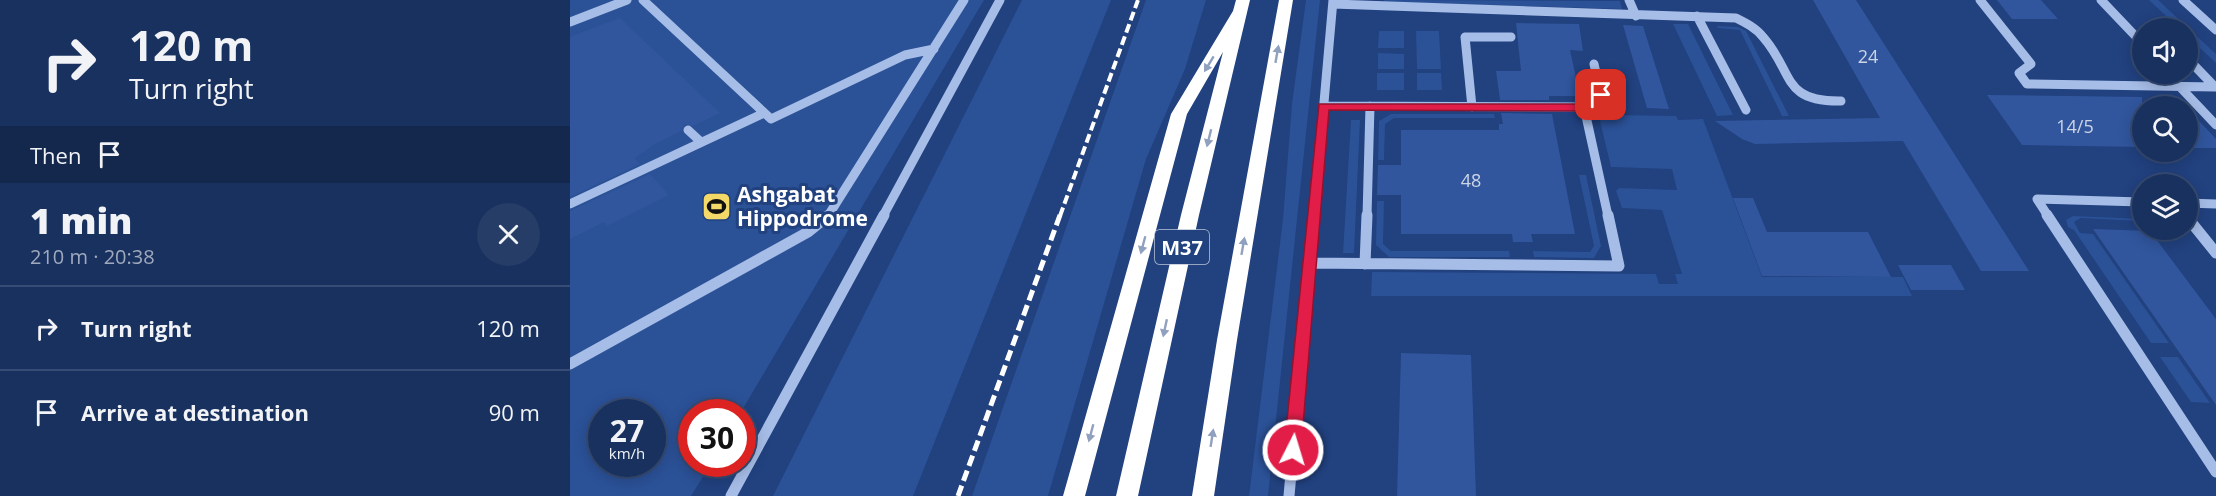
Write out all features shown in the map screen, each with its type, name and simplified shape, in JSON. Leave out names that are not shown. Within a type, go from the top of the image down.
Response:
[{"type":"highway","name":"M37","points":[[1203,496],[1227,340],[1286,0]]},
{"type":"highway","name":"M37","points":[[1127,496],[1190,215],[1241,7]]},
{"type":"highway","points":[[1074,496],[1179,114],[1241,7]]},
{"type":"street","points":[[572,18],[627,0]]},
{"type":"street","points":[[643,0],[771,119],[905,55],[934,49]]},
{"type":"street","points":[[570,364],[790,243],[827,217],[838,203],[964,0]]},
{"type":"street","points":[[731,496],[1000,0]]},
{"type":"street","points":[[1629,0],[1636,16]]},
{"type":"street","points":[[1980,0],[2031,64],[2019,73],[2027,84],[2215,87],[2198,69]]},
{"type":"street","points":[[2101,0],[2130,30]]},
{"type":"street","points":[[2183,0],[2216,30]]},
{"type":"street","points":[[1288,496],[1333,2],[1636,16],[1724,16],[1749,23],[1766,37],[1791,83],[1798,91],[1808,98],[1820,101],[1841,101]]},
{"type":"street","points":[[1697,16],[1746,110]]},
{"type":"street","points":[[1472,107],[1465,37],[1511,37]]},
{"type":"street","points":[[1323,106],[1584,107],[1599,102],[1601,95],[1594,64]]},
{"type":"street","points":[[2180,87],[2216,125]]},
{"type":"street","points":[[1365,264],[1370,106]]},
{"type":"street","points":[[1310,263],[1619,266],[1584,107]]},
{"type":"street","points":[[570,204],[764,112]]},
{"type":"street","points":[[688,130],[701,142]]},
{"type":"street","points":[[2132,202],[2037,199],[2216,472]]},
{"type":"street","points":[[2198,203],[2216,204]]},
{"type":"street","points":[[2198,231],[2216,253]]},
{"type":"shaded area","name":"Ashgabat Hippodrome","points":[[570,0],[984,0],[749,399],[678,399],[678,477],[703,477],[691,496],[570,496]]},
{"type":"shaded area","points":[[1022,0],[1111,0],[913,496],[773,496]]},
{"type":"shaded area","points":[[1146,0],[1206,0],[1185,69],[1146,159],[1048,496],[972,496]]},
{"type":"shaded area","points":[[1306,0],[1320,0],[1268,496],[1249,496],[1283,219],[1292,104]]},
{"type":"shaded area","points":[[1384,0],[1620,1],[1622,9],[1384,2]]},
{"type":"shaded area","points":[[2149,0],[2158,0],[2177,18],[2168,18]]},
{"type":"shaded area","points":[[1673,24],[1688,24],[1733,115],[1717,116]]},
{"type":"shaded area","points":[[1717,26],[1738,27],[1746,31],[1789,116],[1782,116],[1740,30]]},
{"type":"shaded area","points":[[1379,31],[1404,31],[1404,48],[1378,48]]},
{"type":"shaded area","points":[[1416,31],[1439,31],[1441,69],[1417,69]]},
{"type":"shaded area","points":[[2198,37],[2216,54],[2216,63],[2198,46]]},
{"type":"shaded area","points":[[1378,53],[1404,54],[1404,69],[1378,69]]},
{"type":"shaded area","points":[[1377,73],[1404,73],[1404,90],[1377,90]]},
{"type":"shaded area","points":[[1417,73],[1441,73],[1442,90],[1417,90]]},
{"type":"shaded area","points":[[1391,114],[1494,114],[1495,118],[1394,118],[1385,124],[1384,160],[1378,160],[1379,121]]},
{"type":"shaded area","points":[[1609,115],[1676,116],[1678,120],[1703,119],[1762,277],[1903,277],[1912,296],[1371,296],[1372,272],[1656,274],[1659,284],[1678,284],[1675,274],[1682,274],[1662,210],[1622,208],[1616,191],[1619,188],[1677,190],[1672,169],[1611,167],[1600,121],[1602,117]]},
{"type":"shaded area","points":[[1351,120],[1360,120],[1354,253],[1343,253]]},
{"type":"shaded area","points":[[1579,175],[1586,175],[1601,246],[1594,258],[1534,257],[1533,251],[1590,252],[1594,246]]},
{"type":"shaded area","points":[[1377,201],[1384,201],[1383,244],[1391,251],[1509,251],[1510,257],[1389,257],[1376,245]]},
{"type":"shaded area","points":[[2073,216],[2132,219],[2132,221],[2081,218],[2074,222],[2080,233],[2093,234],[2169,343],[2151,343],[2074,230],[2068,227],[2066,220]]},
{"type":"shaded area","points":[[2160,357],[2178,357],[2210,403],[2191,402]]},
{"type":"building","points":[[1813,0],[1856,0],[2029,271],[1981,271],[1903,141],[1755,144],[1742,139],[1715,121],[1880,118]]},
{"type":"building","points":[[1997,0],[2041,0],[2058,19],[2012,19]]},
{"type":"building","points":[[620,18],[720,113],[693,126],[685,124],[681,131],[655,144],[635,158],[640,164],[570,197],[570,37]]},
{"type":"building","points":[[1516,23],[1579,24],[1583,51],[1570,50],[1580,96],[1549,96],[1549,100],[1500,100],[1496,71],[1521,71]]},
{"type":"building","points":[[1623,25],[1643,26],[1669,109],[1647,108]]},
{"type":"building","points":[[1987,95],[2132,97],[2132,147],[2022,145]]},
{"type":"building","points":[[1501,113],[1552,114],[1575,234],[1531,234],[1533,242],[1513,242],[1512,234],[1401,234],[1401,195],[1377,195],[1378,165],[1401,165],[1401,130],[1499,130],[1499,124],[1503,124]]},
{"type":"building","points":[[2198,120],[2216,139],[2216,148],[2198,148]]},
{"type":"building","points":[[650,174],[669,195],[607,226],[604,222],[570,239],[570,211]]},
{"type":"building","points":[[1733,198],[1753,198],[1767,232],[1868,232],[1891,277],[1762,276]]},
{"type":"building","points":[[2093,229],[2132,230],[2132,240],[2157,240],[2216,319],[2216,405]]},
{"type":"building","points":[[1898,265],[1951,265],[1965,290],[1911,290]]},
{"type":"building","points":[[1401,353],[1471,355],[1476,496],[1397,496]]},
{"type":"railway","points":[[1060,216],[1138,0]]},
{"type":"railway","points":[[958,496],[1060,215]]},
{"type":"place","name":"Ashgabat Hippodrome","points":[[716,206]]},
{"type":"route","points":[[1293,450],[1323,106],[1584,107],[1593,106],[1599,102],[1601,95]]}]
